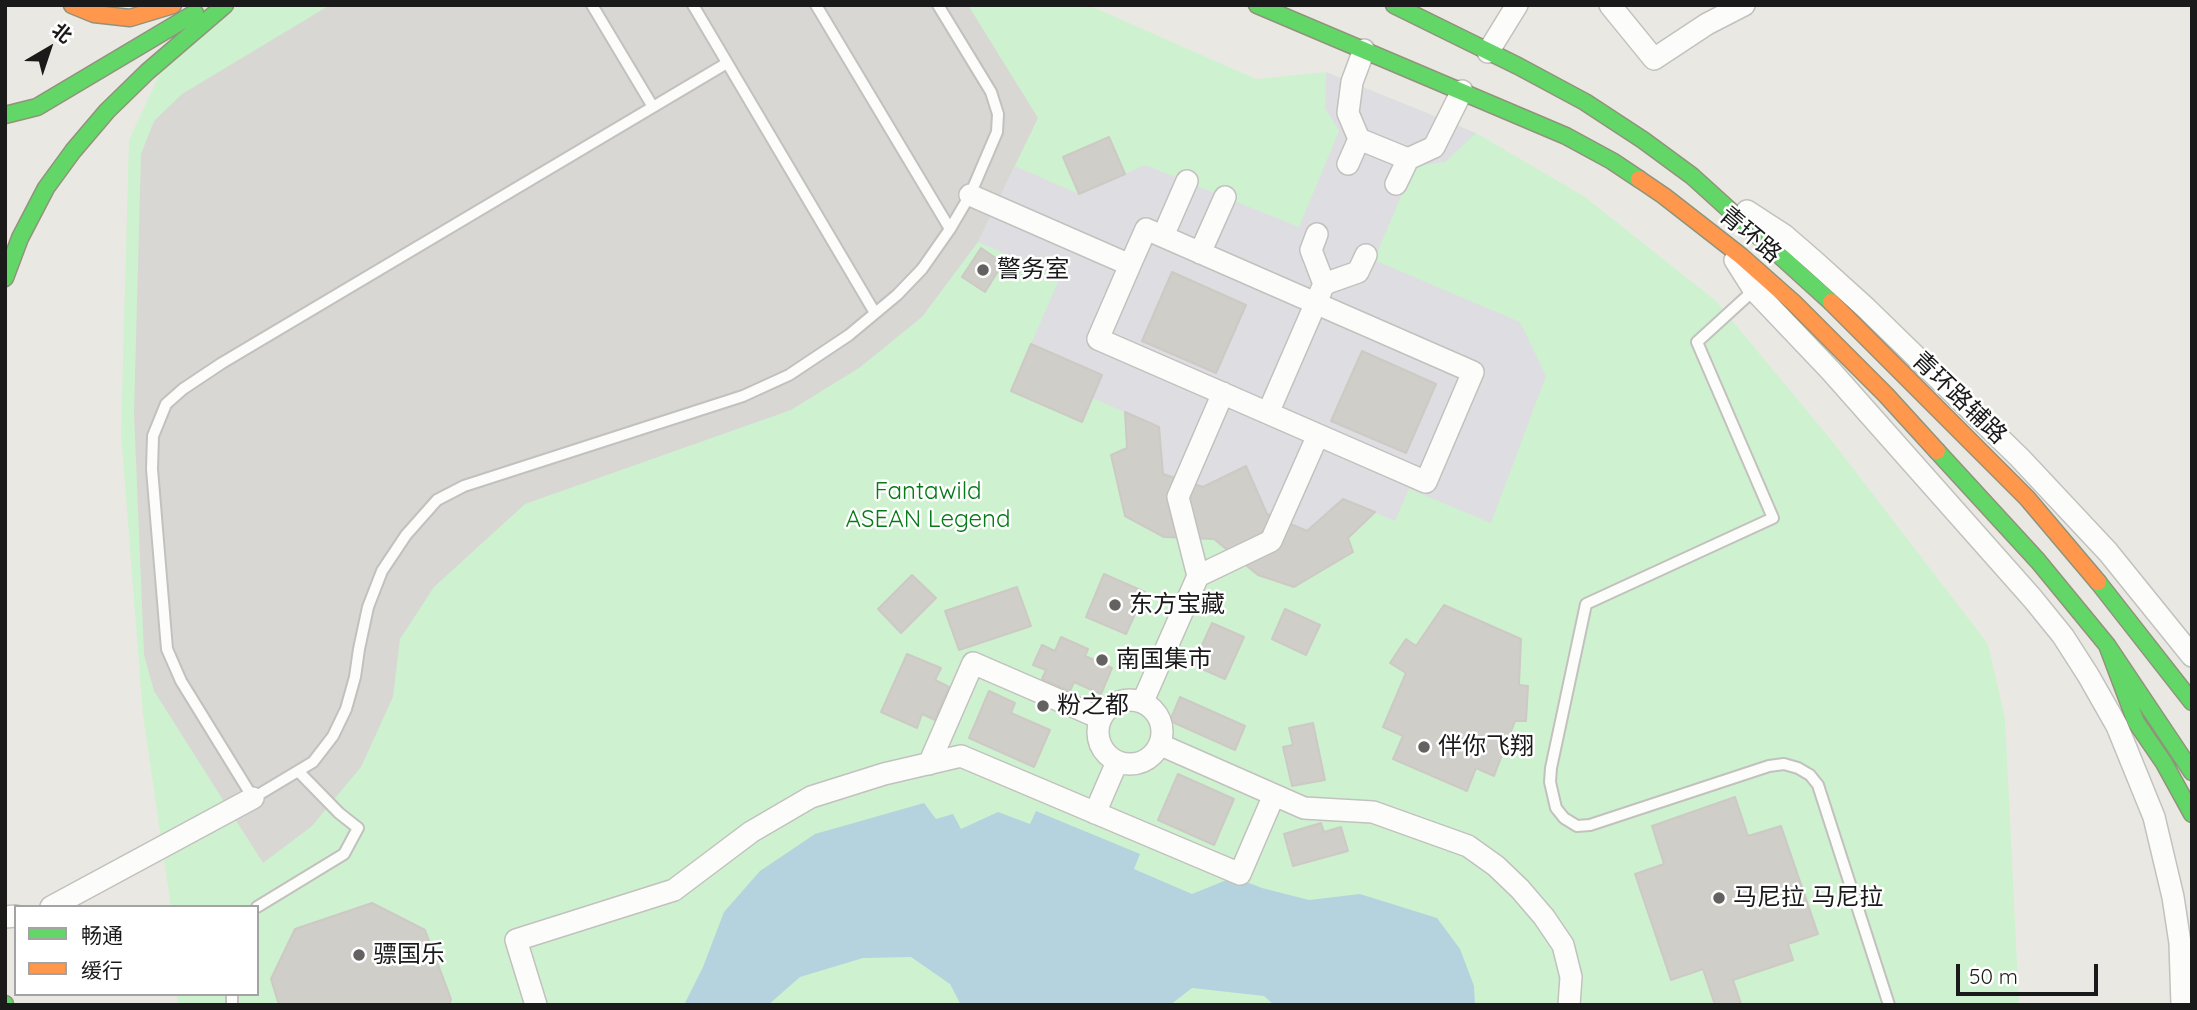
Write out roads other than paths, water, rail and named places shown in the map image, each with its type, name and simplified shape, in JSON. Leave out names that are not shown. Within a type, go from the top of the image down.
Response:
[{"type":"main road","points":[[72,5],[94,14],[130,18],[173,5]]},
{"type":"main road","points":[[5,115],[37,107],[207,5]]},
{"type":"main road","points":[[5,278],[20,238],[46,188],[73,151],[107,111],[137,82],[225,5]]},
{"type":"main road","name":"青环路","points":[[1257,5],[1566,136],[1612,162],[1683,210],[1793,302],[1886,395],[2029,551],[2107,645]]},
{"type":"main road","name":"青环路","points":[[1394,5],[1585,102],[1643,139],[1692,176],[1827,298],[2027,498],[2081,560],[2192,702]]},
{"type":"main road","points":[[2107,645],[2192,772]]},
{"type":"main road","points":[[2107,645],[2136,722],[2178,786],[2192,814]]},
{"type":"street","points":[[1488,51],[1517,5]]},
{"type":"street","points":[[1610,5],[1654,59],[1707,24],[1744,5]]},
{"type":"street","points":[[1364,50],[1352,82],[1348,113],[1359,139],[1408,159]]},
{"type":"street","points":[[1396,184],[1408,159],[1434,147],[1462,91]]},
{"type":"street","points":[[1348,164],[1359,139]]},
{"type":"street","name":"青环路辅路","points":[[1692,176],[1784,235],[1960,398],[2068,508],[2140,589],[2192,656]]},
{"type":"street","points":[[1163,236],[1187,181]]},
{"type":"street","points":[[970,195],[1130,265]]},
{"type":"street","points":[[1200,253],[1225,197]]},
{"type":"street","points":[[1146,229],[1200,253],[1320,294],[1474,372],[1426,482],[1098,339],[1146,229]]},
{"type":"street","points":[[1268,413],[1320,294],[1311,250],[1317,234]]},
{"type":"street","points":[[1725,243],[1754,290],[1831,371],[2033,599],[2063,636],[2088,675],[2117,726],[2154,817],[2173,897],[2180,943],[2182,1005]]},
{"type":"street","points":[[1320,294],[1359,272],[1366,255]]},
{"type":"street","points":[[1143,701],[1198,576],[1178,497],[1223,393]]},
{"type":"street","points":[[1198,576],[1272,541],[1318,435]]},
{"type":"street","points":[[929,764],[973,663],[1100,718]]},
{"type":"street","points":[[1126,699],[1143,701],[1157,712],[1163,728],[1160,745],[1150,758],[1134,764],[1117,762],[1104,751],[1097,735],[1100,718],[1110,705],[1126,699]]},
{"type":"street","points":[[1160,745],[1304,808],[1373,812],[1468,846],[1496,866],[1536,908],[1563,945],[1571,977],[1569,1005]]},
{"type":"street","points":[[536,1005],[516,940],[674,890],[751,832],[811,797],[884,774],[961,756],[1240,874],[1274,795]]},
{"type":"street","points":[[1095,813],[1117,762]]},
{"type":"street","points":[[55,905],[253,798]]},
{"type":"lane","points":[[592,5],[653,107]]},
{"type":"lane","points":[[693,5],[875,313]]},
{"type":"lane","points":[[816,5],[950,229]]},
{"type":"lane","points":[[727,63],[222,363],[166,404],[153,436],[152,469],[167,649],[181,681],[253,798],[313,762],[333,736],[346,709],[368,607],[383,571],[406,535],[437,500],[464,486],[743,396],[789,375],[821,355],[875,313],[897,295],[922,268],[970,195],[997,132],[998,114],[990,92],[938,5]]},
{"type":"lane","points":[[1754,290],[1697,342],[1773,518],[1586,604],[1551,768],[1551,789],[1556,808],[1564,818],[1577,826],[1590,825],[1769,766],[1784,764],[1810,775],[1818,785],[1889,1005]]},
{"type":"lane","points":[[259,906],[344,854],[358,828],[339,813],[299,772]]},
{"type":"water","points":[[924,803],[936,819],[953,814],[961,829],[998,812],[1030,824],[1036,811],[1140,854],[1134,869],[1192,894],[1234,877],[1262,888],[1309,900],[1360,894],[1437,918],[1460,949],[1474,986],[1475,1005],[1274,1005],[1264,996],[1192,988],[1170,1005],[961,1005],[950,984],[911,957],[863,958],[800,977],[768,1005],[684,1005],[703,967],[724,912],[760,871],[815,834]]},
{"type":"place","name":"警务室","points":[[983,270]]},
{"type":"place","name":"东方宝藏","points":[[1115,605]]},
{"type":"place","name":"南国集市","points":[[1102,660]]},
{"type":"place","name":"粉之都","points":[[1043,706]]},
{"type":"place","name":"伴你飞翔","points":[[1424,747]]},
{"type":"place","name":"马尼拉 马尼拉","points":[[1719,898]]},
{"type":"place","name":"骠国乐","points":[[359,955]]},
{"type":"park label","name":"Fantawild ASEAN Legend","points":[[928,506]]}]
